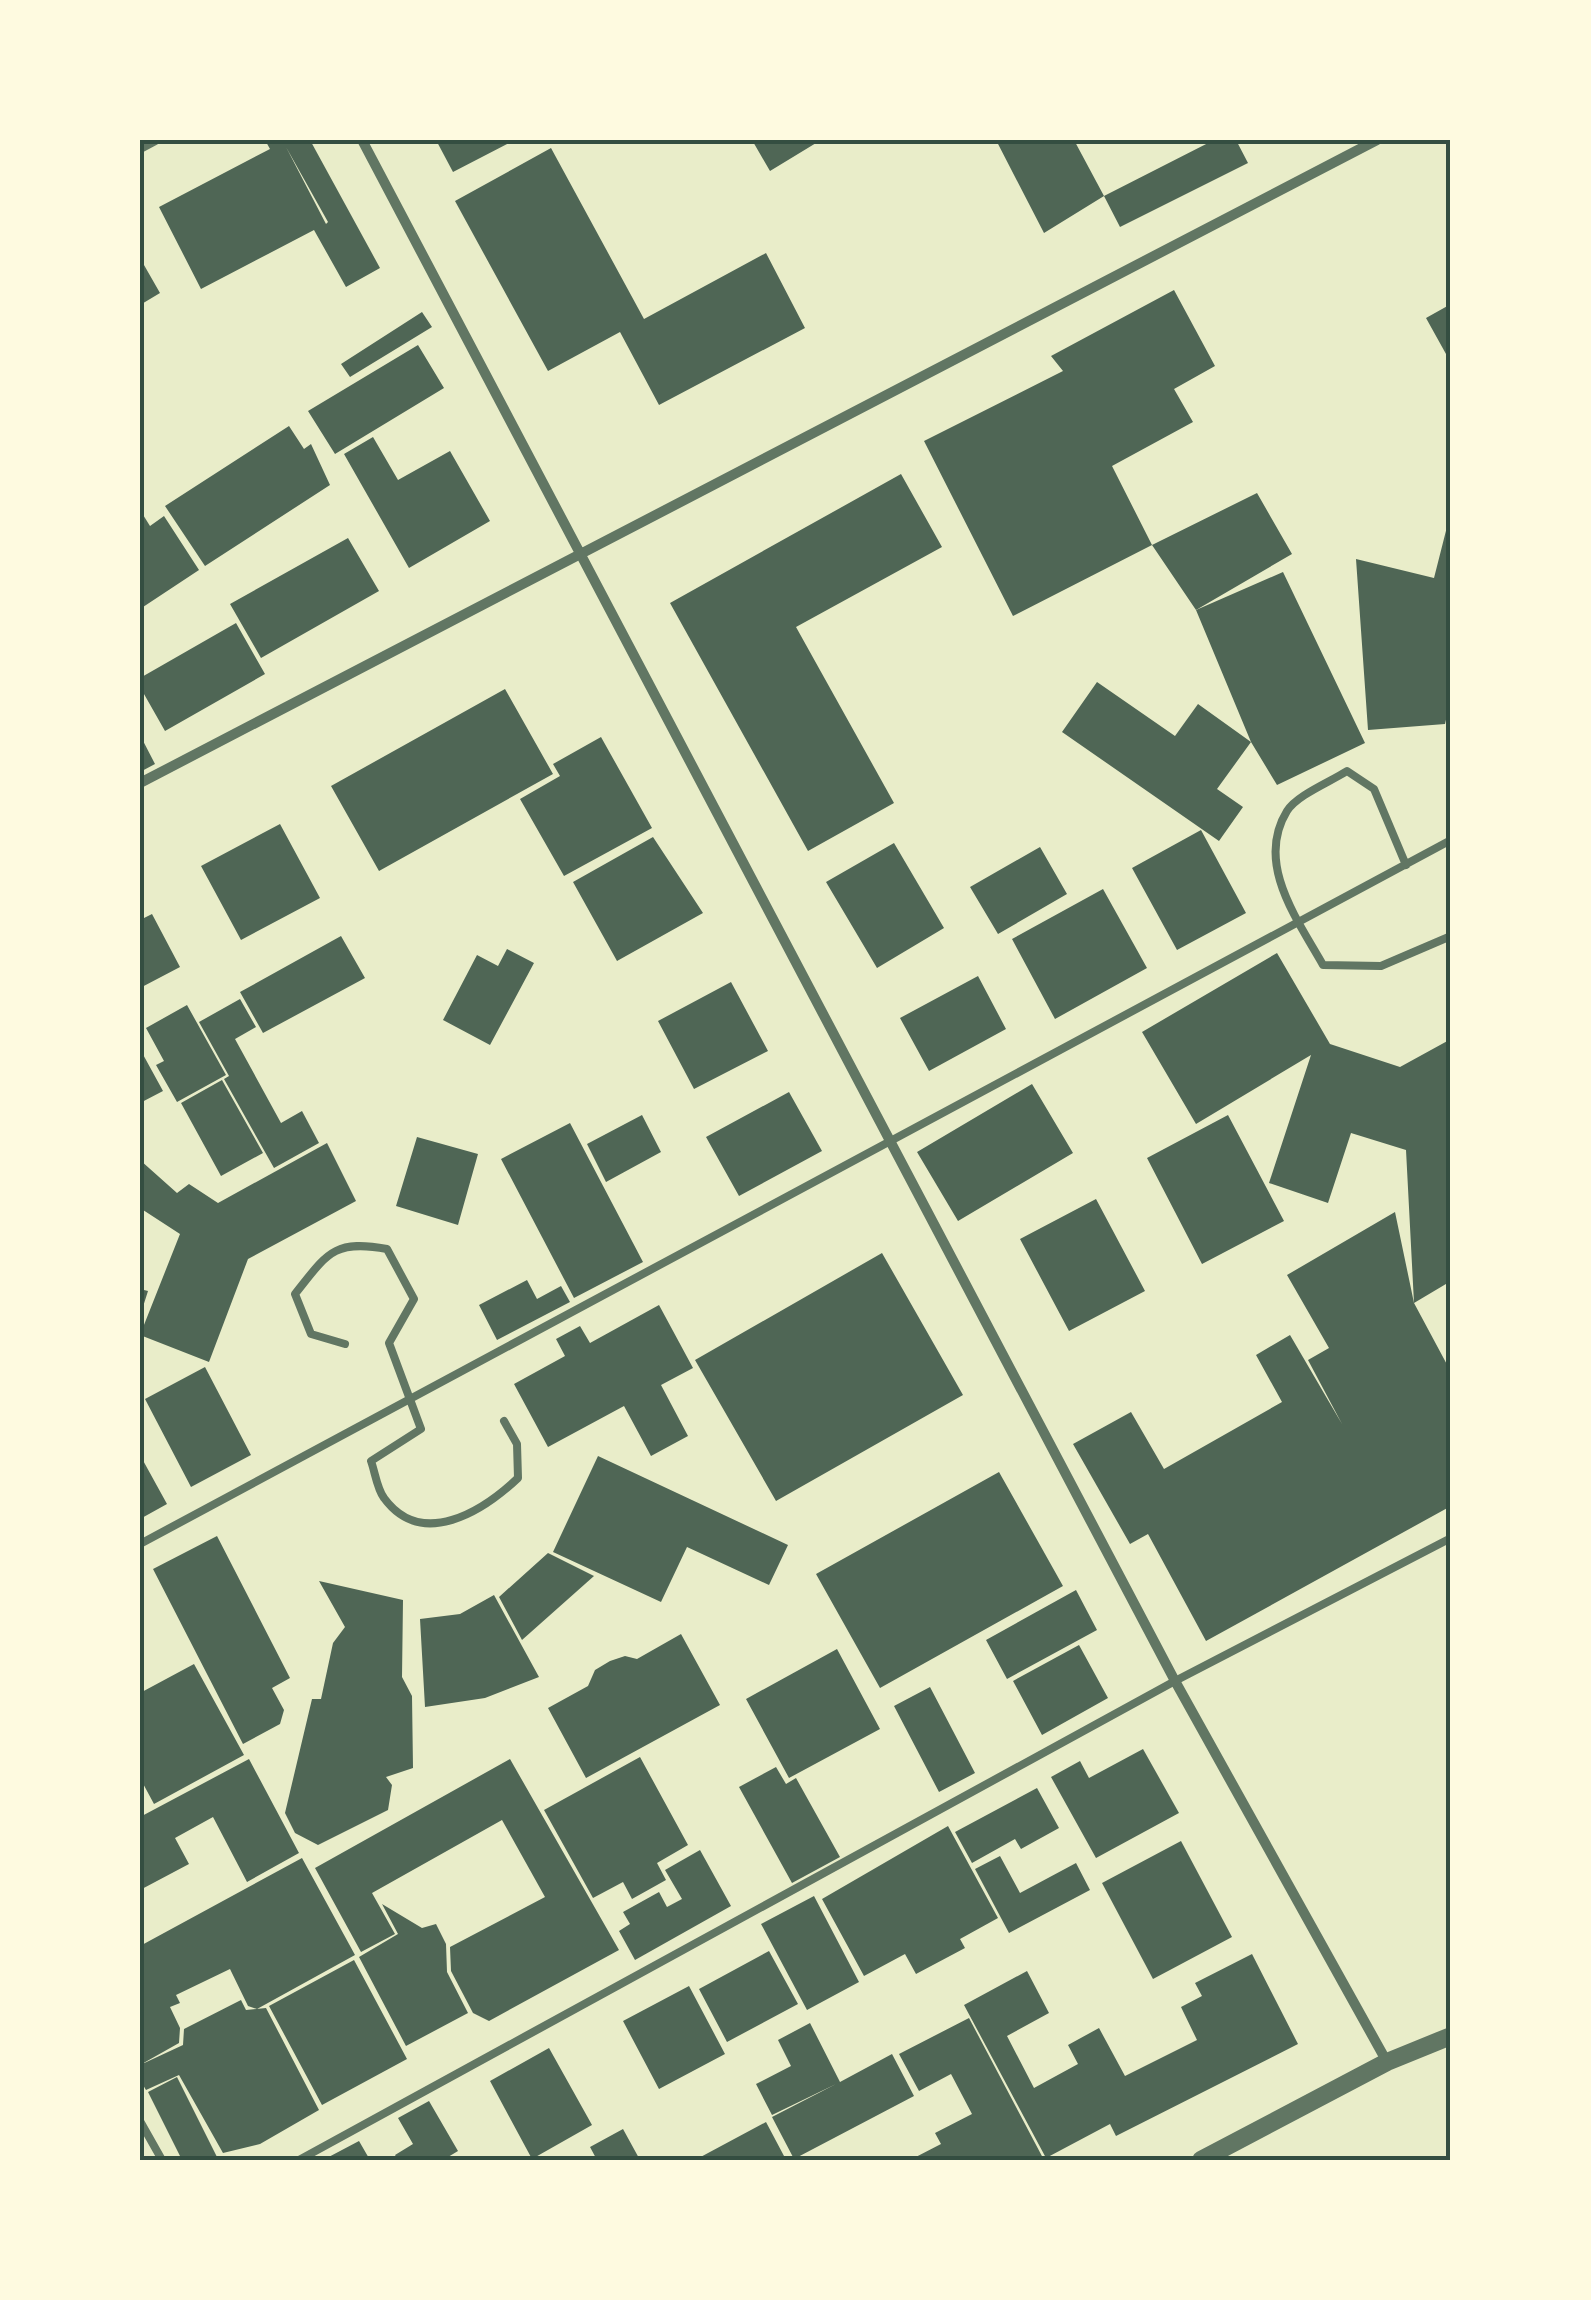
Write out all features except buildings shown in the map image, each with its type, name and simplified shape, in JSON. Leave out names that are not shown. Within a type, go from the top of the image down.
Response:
[{"type":"street","points":[[140,148],[155,140]]},
{"type":"street","points":[[362,140],[1176,1681],[1387,2062]]},
{"type":"street","points":[[140,783],[1377,140]]},
{"type":"street","points":[[1202,2160],[1387,2062],[1451,2036]]},
{"type":"lane","points":[[1406,865],[1374,789],[1347,772],[1288,808],[1277,840],[1276,878],[1323,964],[1381,966],[1451,936]]},
{"type":"lane","points":[[140,1544],[1451,840]]},
{"type":"lane","points":[[345,1344],[311,1334],[295,1294],[325,1256],[355,1243],[387,1249],[414,1299],[390,1343],[421,1429],[371,1461],[382,1498],[408,1520],[441,1525],[490,1504],[518,1478],[517,1444],[504,1421]]},
{"type":"lane","points":[[300,2160],[1176,1681],[1451,1538]]},
{"type":"lane","points":[[140,2122],[162,2160]]}]
